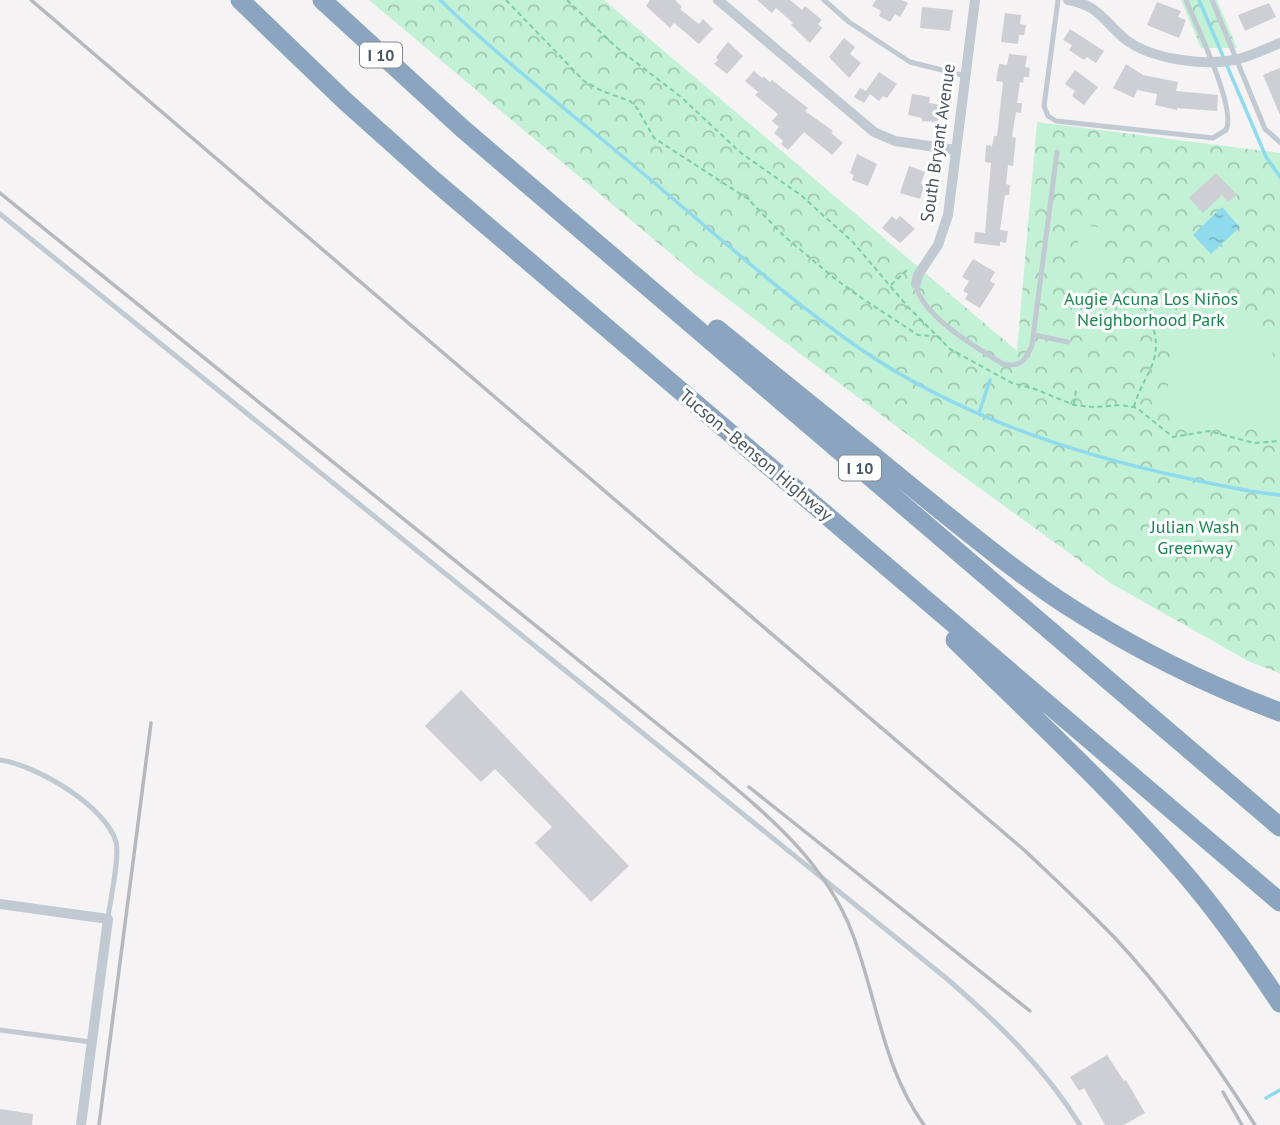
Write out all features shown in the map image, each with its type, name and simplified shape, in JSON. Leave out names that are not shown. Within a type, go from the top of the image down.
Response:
[{"type":"highway","name":"Tucson–Benson Highway","points":[[240,0],[430,178],[1280,902]]},
{"type":"highway","name":"I 10","points":[[322,0],[440,108],[1280,827]]},
{"type":"highway","points":[[440,108],[1027,578],[1148,653],[1223,689],[1280,712]]},
{"type":"highway","points":[[850,535],[1153,839],[1208,903],[1280,1003]]},
{"type":"street","points":[[718,0],[874,132],[895,141],[956,150]]},
{"type":"street","name":"South Bryant Avenue","points":[[916,284],[918,275],[939,245],[945,228],[975,0]]},
{"type":"street","points":[[1068,0],[1093,8],[1123,37],[1148,52],[1167,57],[1213,62],[1237,60],[1280,43]]},
{"type":"street","points":[[0,904],[108,919],[81,1125]]},
{"type":"lane","points":[[824,0],[849,22],[910,62],[966,76]]},
{"type":"lane","points":[[1058,0],[1044,106],[1051,119],[1206,138],[1218,136],[1228,127],[1229,117],[1213,62],[1186,0]]},
{"type":"lane","points":[[1212,0],[1265,129],[1280,142]]},
{"type":"lane","points":[[916,284],[920,299],[930,311],[1003,364],[1012,366],[1023,361],[1034,335],[1057,152]]},
{"type":"lane","points":[[0,214],[946,978],[995,1020],[1026,1052],[1062,1096],[1080,1125]]},
{"type":"lane","points":[[1034,335],[1068,342]]},
{"type":"lane","points":[[0,760],[36,770],[73,793],[110,827],[117,846],[108,919]]},
{"type":"lane","points":[[0,1030],[92,1042]]},
{"type":"path","points":[[506,0],[584,81],[630,101],[654,138],[748,198],[794,244],[863,299],[918,335],[935,336]]},
{"type":"path","points":[[567,0],[616,47],[682,98],[741,153],[802,196],[852,241],[935,336],[964,358],[991,374],[1074,405],[1134,407],[1148,414],[1173,437],[1185,437],[1202,431],[1254,443],[1280,441]]},
{"type":"path","points":[[1134,407],[1141,384],[1154,359],[1156,338],[1152,320],[1135,292]]},
{"type":"path","points":[[1074,405],[1076,390]]},
{"type":"green space","name":"Julian Wash Greenway","points":[[369,0],[604,0],[1017,351],[1037,122],[1280,153],[1280,673],[1250,662],[1112,584],[945,463],[695,274]]},
{"type":"green space","points":[[1181,0],[1217,0],[1237,48],[1201,48]]},
{"type":"green space","points":[[1080,225],[1106,228],[1102,273],[1075,271]]},
{"type":"green space","points":[[1179,301],[1206,302],[1241,317],[1266,338],[1280,371],[1280,431],[1175,418],[1165,408]]},
{"type":"water","points":[[1222,207],[1240,227],[1211,254],[1193,235]]},
{"type":"building","points":[[650,0],[675,0],[682,7],[680,9],[699,24],[703,19],[713,29],[699,44],[674,23],[670,28],[646,6]]},
{"type":"building","points":[[757,0],[790,0],[802,10],[805,6],[822,20],[818,24],[822,28],[810,43],[776,8],[772,13]]},
{"type":"building","points":[[876,0],[902,0],[908,3],[900,17],[895,14],[890,22],[879,16],[881,11],[872,6]]},
{"type":"building","points":[[1157,2],[1181,11],[1178,17],[1186,20],[1179,38],[1147,25]]},
{"type":"building","points":[[1269,3],[1276,17],[1245,31],[1238,15]]},
{"type":"building","points":[[922,7],[953,10],[950,31],[920,28]]},
{"type":"building","points":[[1005,13],[1021,15],[1020,24],[1026,25],[1024,35],[1019,35],[1018,44],[1001,42]]},
{"type":"building","points":[[1070,29],[1104,51],[1096,63],[1087,57],[1084,60],[1069,50],[1072,45],[1063,40]]},
{"type":"building","points":[[844,38],[855,47],[850,54],[861,63],[849,78],[829,57]]},
{"type":"building","points":[[728,42],[743,56],[727,74],[714,64]]},
{"type":"building","points":[[1009,54],[1027,56],[1025,67],[1030,68],[1029,77],[1024,77],[1023,83],[1020,82],[1017,103],[1022,103],[1021,113],[1016,112],[1012,137],[1016,138],[1013,166],[1008,165],[1006,184],[1010,185],[1009,195],[1005,195],[1000,230],[1008,231],[1006,243],[1000,242],[1000,246],[974,243],[975,232],[985,233],[991,163],[985,162],[986,145],[992,146],[994,136],[997,136],[1003,82],[996,81],[999,64],[1007,65]]},
{"type":"building","points":[[1126,64],[1143,75],[1178,82],[1176,91],[1218,95],[1217,111],[1177,110],[1155,105],[1157,94],[1137,90],[1134,98],[1113,88]]},
{"type":"building","points":[[1280,68],[1280,115],[1263,75]]},
{"type":"building","points":[[1075,70],[1098,87],[1084,105],[1072,96],[1075,91],[1065,84]]},
{"type":"building","points":[[754,71],[770,82],[772,80],[808,108],[805,111],[833,131],[831,133],[843,143],[832,155],[804,132],[788,150],[781,144],[783,141],[774,133],[779,127],[772,121],[778,114],[755,95],[758,92],[745,81]]},
{"type":"building","points":[[879,72],[897,84],[887,98],[883,96],[879,101],[870,94],[864,103],[854,97],[860,88],[866,91]]},
{"type":"building","points":[[912,94],[930,97],[929,103],[941,105],[938,122],[922,121],[922,118],[908,115]]},
{"type":"building","points":[[857,154],[877,164],[868,186],[852,180],[854,175],[850,173]]},
{"type":"building","points":[[909,166],[925,172],[920,199],[900,193]]},
{"type":"building","points":[[1216,173],[1237,195],[1228,202],[1222,195],[1203,213],[1189,198]]},
{"type":"building","points":[[892,216],[896,220],[900,216],[915,229],[900,243],[882,228]]},
{"type":"building","points":[[973,259],[995,272],[990,281],[995,284],[980,308],[965,299],[968,294],[963,291],[969,281],[962,277]]},
{"type":"building","points":[[461,690],[629,866],[591,902],[535,843],[552,827],[495,769],[481,782],[425,726]]},
{"type":"building","points":[[1107,1055],[1124,1081],[1126,1080],[1145,1113],[1124,1125],[1105,1125],[1084,1088],[1079,1091],[1070,1077]]},
{"type":"building","points":[[0,1109],[33,1114],[32,1125],[0,1125]]},
{"type":"waterway","points":[[440,0],[515,68],[777,286],[831,328],[896,372],[975,412],[1058,444],[1143,468],[1233,488],[1280,495]]},
{"type":"waterway","points":[[1199,0],[1266,157],[1280,177]]},
{"type":"waterway","points":[[979,413],[990,380]]},
{"type":"waterway","points":[[1266,1098],[1280,1090]]},
{"type":"railway","points":[[31,0],[1023,849],[1104,926],[1135,960],[1172,1005],[1255,1125]]},
{"type":"railway","points":[[0,193],[697,756],[787,836],[825,881],[841,907],[861,959],[890,1057],[910,1103],[924,1125]]},
{"type":"railway","points":[[99,1125],[151,723]]},
{"type":"railway","points":[[749,787],[1030,1011]]},
{"type":"railway","points":[[1223,1092],[1242,1125]]},
{"type":"park label","name":"Augie Acuna Los Niños Neighborhood Park","points":[[1151,309]]}]
